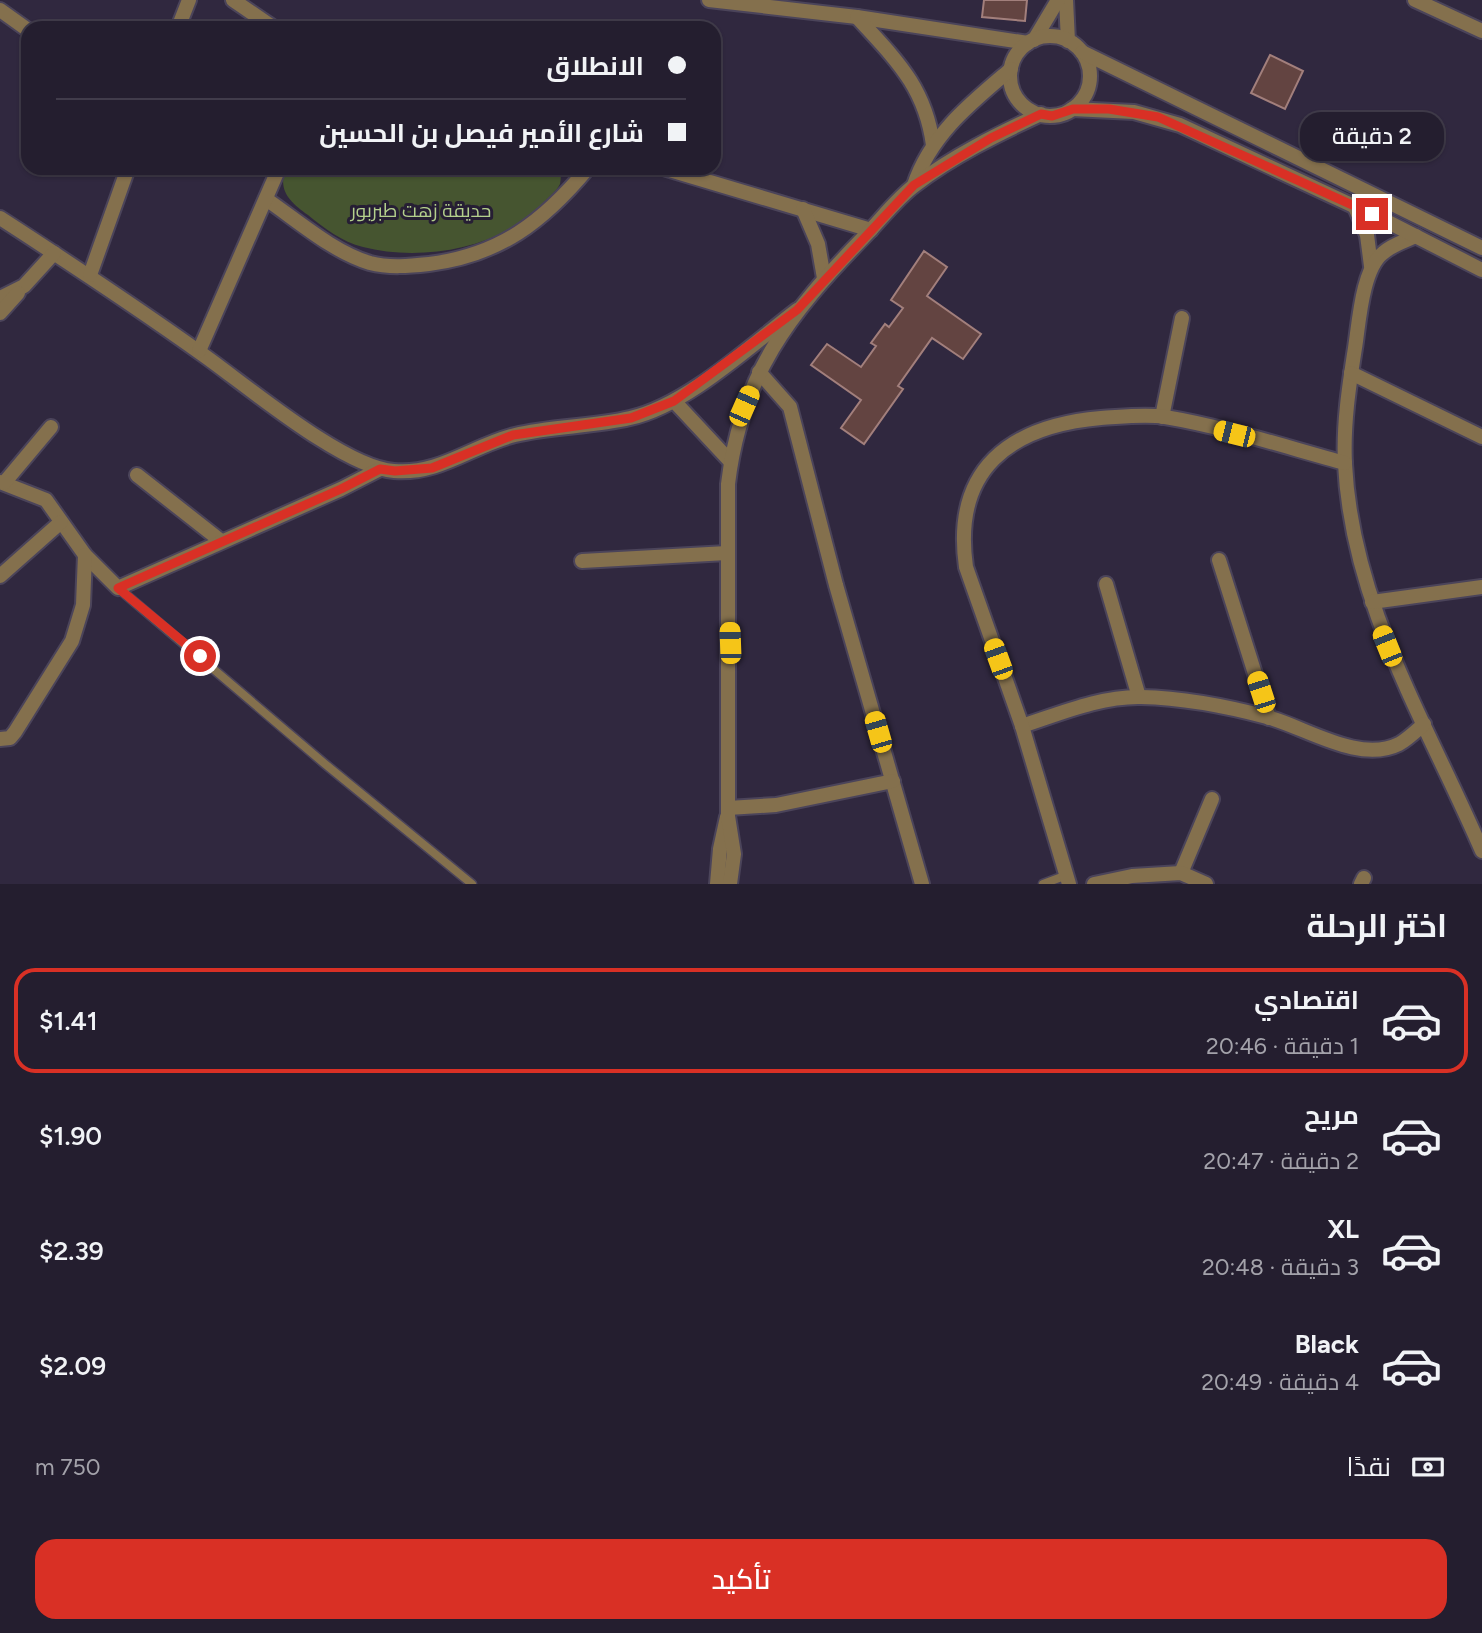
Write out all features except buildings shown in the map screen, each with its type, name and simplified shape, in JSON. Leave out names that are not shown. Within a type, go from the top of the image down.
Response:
[{"type":"street","points":[[180,21],[188,0]]},
{"type":"street","points":[[233,0],[264,21]]},
{"type":"street","points":[[709,0],[857,17],[1031,42],[1051,36],[1068,41],[1082,52],[1482,248]]},
{"type":"street","points":[[914,185],[933,145],[956,117],[1011,69],[1017,55],[1031,42],[1058,0]]},
{"type":"street","points":[[1066,0],[1068,41]]},
{"type":"street","points":[[1415,0],[1482,31]]},
{"type":"street","points":[[0,10],[21,25]]},
{"type":"street","points":[[857,17],[915,84],[924,103],[933,145]]},
{"type":"street","points":[[1073,109],[1087,93],[1090,83],[1087,61],[1082,52]]},
{"type":"street","points":[[1011,69],[1015,94],[1026,107],[1041,114],[1052,116],[1073,109],[1109,109],[1158,117],[1355,207],[1482,270]]},
{"type":"street","points":[[730,884],[734,854],[728,812],[730,643],[727,553],[730,461],[744,406],[760,372],[797,310],[824,278],[914,185],[991,138],[1041,114]]},
{"type":"street","points":[[90,275],[126,175]]},
{"type":"street","points":[[199,351],[276,175]]},
{"type":"street","points":[[266,199],[342,250],[370,263],[391,266],[419,265],[450,261],[503,243],[549,211],[582,175]]},
{"type":"street","points":[[687,175],[871,230]]},
{"type":"street","points":[[1355,207],[1367,235],[1371,266],[1347,403],[1345,463],[1354,531],[1372,602],[1392,659],[1481,848]]},
{"type":"street","points":[[803,209],[818,244],[824,278]]},
{"type":"street","points":[[0,218],[90,275],[334,448],[380,469],[395,471],[432,468],[513,435],[631,418],[674,401],[797,310]]},
{"type":"street","points":[[1371,266],[1382,253],[1416,236]]},
{"type":"street","points":[[0,313],[54,253]]},
{"type":"street","points":[[0,298],[24,286]]},
{"type":"street","points":[[1163,416],[1182,318]]},
{"type":"street","points":[[760,372],[790,407],[836,585],[922,884]]},
{"type":"street","points":[[1351,373],[1482,437]]},
{"type":"street","points":[[674,401],[730,461]]},
{"type":"street","points":[[1068,880],[1022,726],[967,567],[963,541],[964,523],[972,491],[999,454],[1017,439],[1037,429],[1070,421],[1163,416],[1345,463]]},
{"type":"street","points":[[51,427],[2,482],[46,500],[85,555],[118,588],[380,469]]},
{"type":"street","points":[[137,475],[221,541]]},
{"type":"street","points":[[0,576],[61,522]]},
{"type":"street","points":[[582,561],[727,553]]},
{"type":"street","points":[[0,739],[10,737],[15,732],[72,641],[83,605],[85,555]]},
{"type":"street","points":[[1219,560],[1269,718]]},
{"type":"street","points":[[1106,584],[1139,697]]},
{"type":"street","points":[[1372,602],[1482,587]]},
{"type":"street","points":[[1022,726],[1070,710],[1139,697],[1223,707],[1269,718],[1314,736],[1375,750],[1400,743],[1424,724]]},
{"type":"street","points":[[728,812],[892,781]]},
{"type":"street","points":[[1181,873],[1212,799]]},
{"type":"street","points":[[718,884],[721,842],[728,812]]},
{"type":"street","points":[[1094,884],[1132,876],[1181,873],[1206,884]]},
{"type":"lane","points":[[118,588],[325,764],[472,884]]},
{"type":"lane","points":[[1043,884],[1068,880]]},
{"type":"green space","name":"حديقة زهت طبربور","points":[[561,175],[560,184],[555,192],[525,219],[505,232],[458,248],[409,253],[363,247],[327,230],[287,195],[284,176]]},
{"type":"route","points":[[200,656],[118,588],[380,469],[417,471],[432,468],[513,435],[631,418],[674,401],[797,310],[824,278],[914,185],[991,138],[1041,114],[1052,116],[1073,109],[1109,109],[1158,117],[1372,214]]}]
